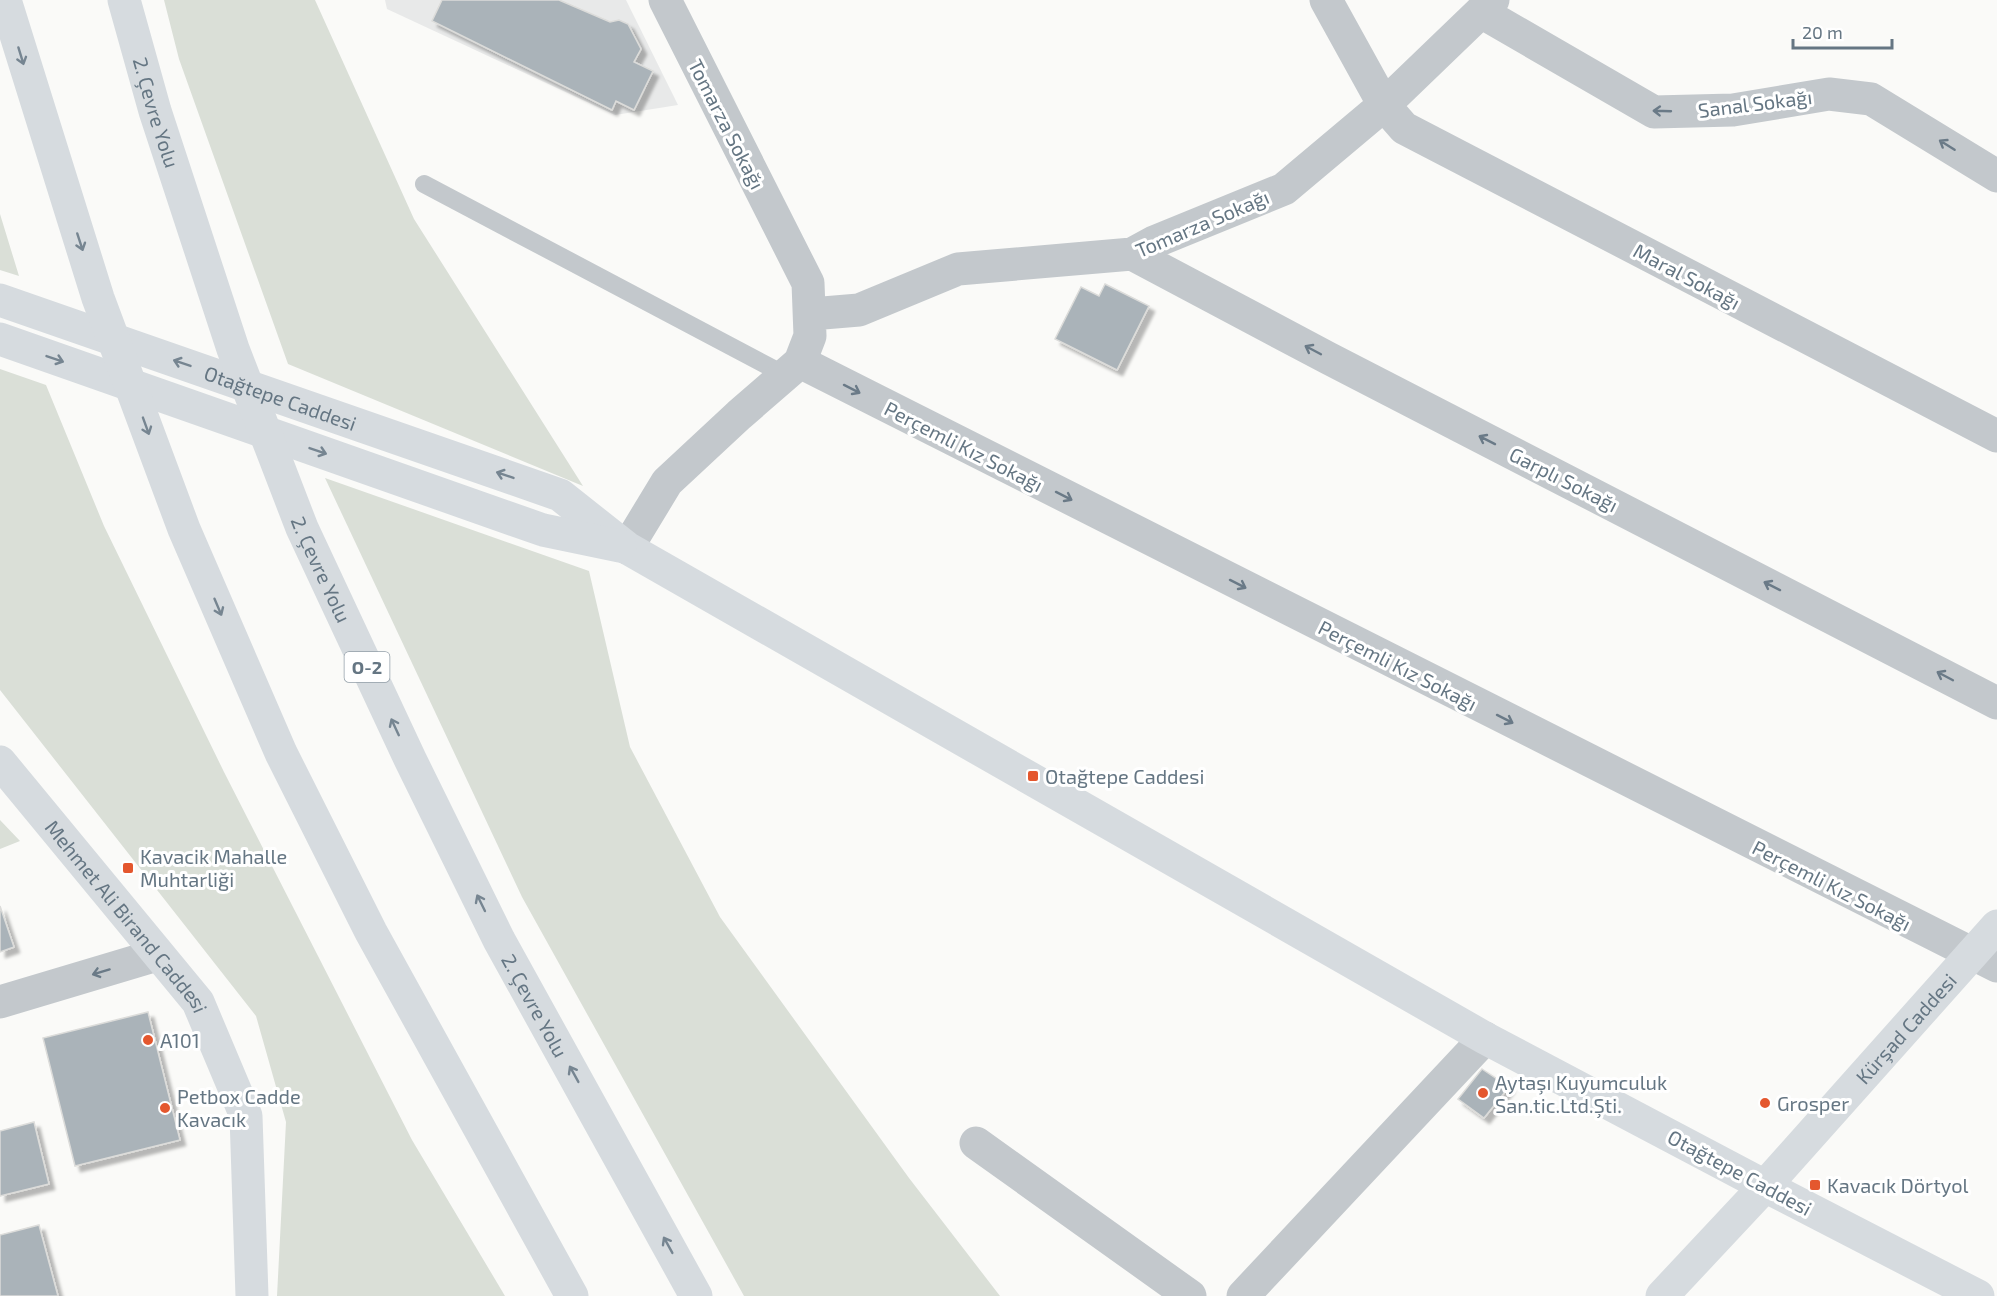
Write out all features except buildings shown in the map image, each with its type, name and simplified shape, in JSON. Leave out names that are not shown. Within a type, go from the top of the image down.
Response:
[{"type":"main road","points":[[5,0],[102,309],[184,529],[281,753],[371,932],[572,1296]]},
{"type":"main road","name":"2. Çevre Yolu","points":[[124,0],[155,111],[233,349],[302,528],[410,759],[499,940],[696,1296]]},
{"type":"main road","name":"Otağtepe Caddesi","points":[[0,300],[560,495],[627,548],[1485,1038],[1978,1296]]},
{"type":"main road","name":"Otağtepe Caddesi","points":[[0,339],[543,530],[627,548]]},
{"type":"main road","name":"Mehmet Ali Birand Caddesi","points":[[0,762],[198,1002],[246,1116],[252,1296]]},
{"type":"main road","name":"Kürşad Caddesi","points":[[1666,1295],[1765,1186],[1984,961],[1997,926]]},
{"type":"street","name":"Tomarza Sokağı","points":[[627,548],[667,482],[793,369],[810,336],[811,314],[808,283],[665,0]]},
{"type":"street","name":"Maral Sokağı","points":[[1326,0],[1384,105],[1404,128],[1997,436]]},
{"type":"street","name":"Tomarza Sokağı","points":[[811,314],[859,310],[958,270],[1132,254],[1154,242],[1284,189],[1384,105],[1487,6]]},
{"type":"street","name":"Sanal Sokağı","points":[[1487,6],[1654,112],[1733,110],[1829,94],[1871,99],[1997,176]]},
{"type":"street","name":"Garplı Sokağı","points":[[1132,254],[1328,358],[1997,703]]},
{"type":"street","name":"Perçemli Kız Sokağı","points":[[793,369],[1984,961]]},
{"type":"street","points":[[0,1002],[157,955]]},
{"type":"street","points":[[1243,1296],[1485,1038]]},
{"type":"street","points":[[976,1143],[1190,1296]]},
{"type":"lane","points":[[424,184],[793,369]]},
{"type":"shaded area","points":[[164,0],[315,0],[414,219],[583,486],[288,364],[179,59]]},
{"type":"shaded area","points":[[385,0],[626,0],[678,105],[615,115],[387,9]]},
{"type":"shaded area","points":[[0,214],[19,276],[0,270]]},
{"type":"shaded area","points":[[0,369],[46,385],[104,526],[224,772],[412,1140],[505,1296],[277,1296],[286,1122],[256,1016],[0,690]]},
{"type":"shaded area","points":[[325,478],[589,571],[630,747],[720,917],[909,1178],[1000,1296],[744,1296],[522,897]]},
{"type":"shaded area","points":[[0,820],[20,841],[0,849]]},
{"type":"place","name":"Otağtepe Caddesi","points":[[1033,776]]},
{"type":"place","name":"Kavacik Mahalle Muhtarliği","points":[[128,868]]},
{"type":"place","name":"A101","points":[[148,1040]]},
{"type":"place","name":"Aytaşı Kuyumculuk San.tic.Ltd.Şti.","points":[[1483,1093]]},
{"type":"place","name":"Grosper","points":[[1765,1103]]},
{"type":"place","name":"Petbox Cadde Kavacık","points":[[165,1108]]},
{"type":"place","name":"Kavacık Dörtyol","points":[[1815,1185]]}]
